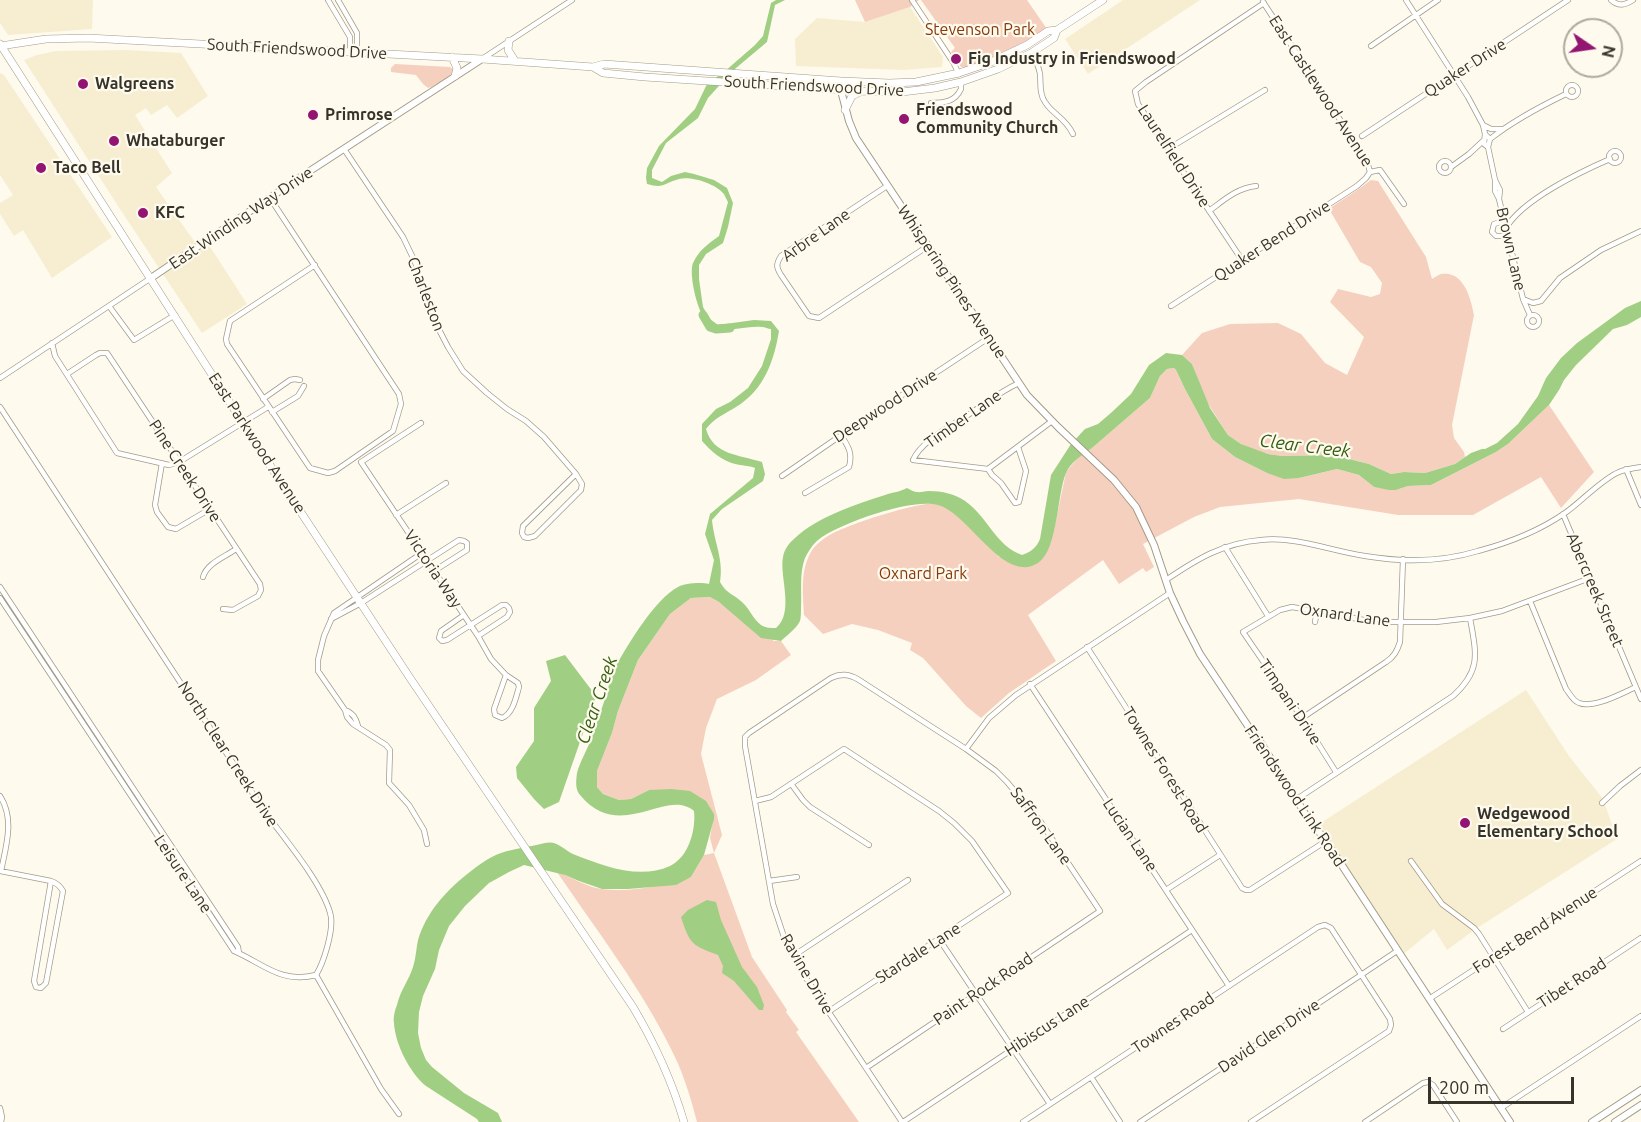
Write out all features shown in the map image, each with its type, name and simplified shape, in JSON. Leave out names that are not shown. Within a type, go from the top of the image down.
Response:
[{"type":"main road","name":"South Friendswood Drive","points":[[593,67],[603,73],[745,84],[841,85],[916,82],[959,74],[991,62],[1027,45],[1048,31],[1057,30],[1103,0]]},
{"type":"main road","name":"South Friendswood Drive","points":[[0,46],[46,39],[86,38],[353,51],[593,67],[604,64],[841,85],[862,91],[911,91],[961,82],[998,69],[1054,38],[1057,30]]},
{"type":"main road","points":[[509,41],[508,50],[515,61]]},
{"type":"main road","name":"East Parkwood Avenue","points":[[0,46],[359,600],[633,1007],[669,1078],[684,1122]]},
{"type":"main road","points":[[452,57],[457,68],[455,76]]},
{"type":"main road","name":"East Winding Way Drive","points":[[151,278],[482,59]]},
{"type":"main road","name":"Whispering Pines Avenue","points":[[841,85],[845,110],[856,138],[1027,395],[1096,464]]},
{"type":"main road","points":[[845,110],[852,96],[862,91]]},
{"type":"main road","name":"Friendswood Link Road","points":[[1096,464],[1122,489],[1143,519],[1170,593],[1200,654],[1510,1122]]},
{"type":"main road","points":[[1592,1122],[1602,1119],[1641,1090]]},
{"type":"main road","points":[[1615,1122],[1641,1105]]},
{"type":"street","points":[[328,0],[350,37],[353,51]]},
{"type":"street","points":[[338,0],[357,33],[353,51]]},
{"type":"street","points":[[482,59],[572,0]]},
{"type":"street","points":[[912,0],[954,62],[962,87],[960,93],[946,103],[931,103]]},
{"type":"street","points":[[1406,0],[1483,125],[1484,141],[1451,167]]},
{"type":"street","points":[[1371,46],[1438,0]]},
{"type":"street","name":"Quaker Drive","points":[[1362,136],[1568,0]]},
{"type":"street","points":[[1611,0],[1621,5],[1633,0]]},
{"type":"street","name":"Laurelfield Drive","points":[[1242,260],[1138,104],[1135,91],[1263,1]]},
{"type":"street","name":"East Castlewood Avenue","points":[[1263,1],[1367,161],[1370,172],[1380,170],[1404,204]]},
{"type":"street","points":[[341,19],[347,15]]},
{"type":"street","points":[[1027,45],[1040,72],[1041,94],[1044,102],[1069,126],[1072,134]]},
{"type":"street","points":[[1168,149],[1265,90]]},
{"type":"street","points":[[1485,134],[1490,139],[1537,108],[1566,94]]},
{"type":"street","points":[[1483,125],[1491,129],[1502,129]]},
{"type":"street","name":"Brown Lane","points":[[1490,139],[1488,147],[1495,180],[1494,191],[1503,212],[1523,299],[1532,315],[1537,303],[1523,299]]},
{"type":"street","name":"Brown Lane","points":[[1484,141],[1488,147]]},
{"type":"street","name":"Charleston","points":[[344,149],[403,237],[415,262],[434,320],[447,347],[463,371],[500,404],[526,421],[544,437],[576,474]]},
{"type":"street","points":[[1506,228],[1510,220],[1535,201],[1564,182],[1610,159]]},
{"type":"street","name":"Quaker Bend Drive","points":[[1171,306],[1357,186],[1370,172]]},
{"type":"street","name":"Arbre Lane","points":[[887,186],[781,256],[777,269],[795,297],[809,316],[819,318],[928,246]]},
{"type":"street","points":[[1209,211],[1238,191],[1256,186]]},
{"type":"street","points":[[270,198],[315,265],[399,394],[400,404],[393,431],[335,471],[328,473],[310,468],[227,344],[226,339],[230,321],[315,265]]},
{"type":"street","points":[[1503,212],[1517,215]]},
{"type":"street","points":[[1504,221],[1494,224],[1492,232],[1496,236],[1508,236]]},
{"type":"street","points":[[1537,303],[1542,301],[1560,278],[1601,250],[1641,231]]},
{"type":"street","name":"East Winding Way Drive","points":[[0,378],[151,278]]},
{"type":"street","points":[[109,306],[134,339],[175,315]]},
{"type":"street","name":"Deepwood Drive","points":[[782,476],[990,337]]},
{"type":"street","points":[[52,343],[55,356],[117,453],[169,465],[179,462],[243,422],[298,396],[302,383],[295,379],[290,380],[263,399]]},
{"type":"street","points":[[43,349],[55,356]]},
{"type":"street","name":"Pine Creek Drive","points":[[67,374],[96,355],[107,353],[260,584],[261,590],[258,596],[238,609],[223,609]]},
{"type":"street","name":"Timber Lane","points":[[988,469],[913,460],[916,453],[947,428],[1019,383]]},
{"type":"street","name":"North Clear Creek Drive","points":[[0,407],[321,893],[330,915],[331,924],[327,945],[316,975]]},
{"type":"street","points":[[1018,447],[1026,471],[1019,502],[1015,503],[988,469],[1052,422]]},
{"type":"street","name":"Victoria Way","points":[[421,423],[361,462],[491,658],[506,675],[518,683],[519,687],[509,713],[502,718],[495,715],[494,709],[506,675]]},
{"type":"street","points":[[805,494],[849,466],[851,458],[849,448],[841,435]]},
{"type":"street","points":[[162,463],[155,508],[168,527],[176,529],[210,509]]},
{"type":"street","points":[[1166,580],[1198,559],[1225,547],[1263,539],[1281,540],[1365,556],[1403,559],[1441,558],[1477,552],[1528,533],[1563,514],[1617,472],[1641,467]]},
{"type":"street","points":[[1626,469],[1641,505]]},
{"type":"street","points":[[576,474],[582,484],[581,490],[534,536],[524,537],[523,526],[576,474]]},
{"type":"street","points":[[396,515],[446,483]]},
{"type":"street","name":"Abercreek Street","points":[[1563,514],[1641,699]]},
{"type":"street","points":[[359,600],[459,540],[467,543],[467,550],[434,571]]},
{"type":"street","points":[[1225,547],[1268,616]]},
{"type":"street","points":[[203,578],[209,567],[236,549]]},
{"type":"street","points":[[422,553],[331,619],[317,666],[353,724],[390,750],[389,783],[409,805],[424,830],[427,843]]},
{"type":"street","points":[[1302,718],[1392,658],[1397,651],[1400,642],[1403,559]]},
{"type":"street","name":"Oxnard Lane","points":[[1243,632],[1280,609],[1292,607],[1375,622],[1436,622],[1470,618],[1502,611],[1590,578]]},
{"type":"street","name":"Leisure Lane","points":[[0,587],[34,644],[238,947],[239,953],[279,974],[298,978],[316,975]]},
{"type":"street","points":[[966,749],[989,718],[1008,700],[1170,593]]},
{"type":"street","name":"Leisure Lane","points":[[0,598],[34,644]]},
{"type":"street","points":[[1530,601],[1566,689],[1573,699],[1586,705],[1597,703],[1636,687]]},
{"type":"street","points":[[464,615],[441,631],[439,638],[442,641],[502,605],[509,608],[510,612],[507,617],[478,636]]},
{"type":"street","points":[[1315,622],[1317,611]]},
{"type":"street","points":[[1297,799],[1454,696],[1462,688],[1471,677],[1475,663],[1470,618]]},
{"type":"street","name":"Timpani Drive","points":[[1243,632],[1336,772]]},
{"type":"street","name":"Townes Forest Road","points":[[1087,647],[1242,888],[1250,890],[1326,841]]},
{"type":"street","name":"Saffron Lane","points":[[745,737],[831,678],[840,675],[852,676],[966,749],[996,771],[1017,792],[1040,821],[1100,910]]},
{"type":"street","name":"Lucian Lane","points":[[1030,684],[1229,986]]},
{"type":"street","name":"Ravine Drive","points":[[745,737],[776,916],[793,956],[902,1122]]},
{"type":"street","name":"Stardale Lane","points":[[792,785],[844,749],[954,823],[968,836],[1008,893],[828,1012]]},
{"type":"street","points":[[1602,803],[1641,770]]},
{"type":"street","points":[[755,801],[771,797],[792,785],[810,807],[869,845]]},
{"type":"street","points":[[0,796],[5,803],[9,820],[1,871],[51,881],[58,884],[63,891],[46,984],[41,988],[36,987],[34,981],[51,881]]},
{"type":"street","points":[[1166,890],[1220,855]]},
{"type":"street","points":[[1411,861],[1437,899],[1474,928],[1528,1012]]},
{"type":"street","name":"Forest Bend Avenue","points":[[1429,999],[1641,861]]},
{"type":"street","points":[[769,881],[797,877]]},
{"type":"street","points":[[793,956],[909,880]]},
{"type":"street","name":"Paint Rock Road","points":[[866,1068],[1100,910]]},
{"type":"street","name":"Townes Road","points":[[1023,1122],[1318,927],[1325,925],[1331,928],[1362,974]]},
{"type":"street","name":"Hibiscus Lane","points":[[902,1122],[1192,930]]},
{"type":"street","name":"Tibet Road","points":[[1503,1029],[1641,938]]},
{"type":"street","points":[[939,939],[1050,1104]]},
{"type":"street","name":"David Glen Drive","points":[[1140,1122],[1397,951]]},
{"type":"street","points":[[1251,1122],[1389,1030],[1390,1019],[1362,974]]},
{"type":"street","points":[[316,975],[381,1089],[399,1114]]},
{"type":"street","points":[[1501,1108],[1641,1016]]},
{"type":"street","points":[[1091,1077],[1120,1122]]},
{"type":"street","points":[[1365,1122],[1423,1083],[1428,1082],[1433,1084],[1457,1122]]},
{"type":"street","points":[[0,1108],[2,1117],[0,1122]]},
{"type":"shaded area","points":[[0,0],[93,0],[92,29],[8,35],[0,23]]},
{"type":"shaded area","points":[[776,0],[785,0],[775,5],[767,42],[736,68],[717,88],[708,98],[698,118],[666,143],[652,170],[652,178],[662,182],[671,176],[685,172],[714,180],[727,188],[733,203],[723,243],[706,254],[699,265],[703,307],[710,319],[718,325],[754,320],[771,321],[779,331],[771,364],[761,383],[746,400],[716,419],[706,429],[710,438],[721,449],[762,462],[765,474],[763,481],[722,509],[712,520],[720,559],[720,582],[727,591],[744,604],[758,623],[765,627],[776,628],[785,613],[782,565],[786,549],[793,540],[804,530],[838,512],[907,488],[918,492],[943,492],[961,499],[980,514],[998,538],[1013,551],[1022,555],[1031,551],[1040,539],[1051,475],[1071,444],[1085,429],[1098,424],[1131,394],[1149,365],[1166,353],[1182,355],[1192,364],[1210,408],[1228,435],[1241,444],[1268,454],[1282,456],[1333,455],[1369,464],[1391,474],[1425,473],[1455,464],[1471,453],[1497,443],[1518,424],[1538,396],[1546,378],[1561,358],[1577,343],[1625,308],[1641,301],[1641,317],[1627,325],[1613,329],[1576,365],[1549,405],[1508,444],[1431,485],[1389,490],[1374,487],[1359,475],[1337,469],[1284,479],[1267,473],[1235,457],[1212,439],[1176,370],[1167,369],[1160,376],[1150,398],[1068,469],[1063,482],[1050,546],[1038,563],[1025,567],[1012,564],[986,545],[950,511],[938,505],[911,505],[842,526],[816,542],[803,564],[800,621],[781,641],[761,638],[710,597],[691,598],[670,614],[638,660],[597,771],[597,787],[603,794],[619,800],[631,799],[649,790],[671,789],[690,791],[706,801],[714,814],[714,819],[704,855],[691,877],[676,885],[628,889],[602,889],[565,875],[524,865],[489,883],[465,906],[449,926],[439,950],[435,969],[423,996],[419,1012],[418,1033],[421,1048],[432,1067],[464,1093],[498,1113],[502,1122],[479,1122],[426,1086],[414,1074],[404,1058],[395,1031],[395,1011],[413,967],[421,930],[437,904],[474,869],[506,851],[549,842],[596,863],[621,870],[646,872],[677,862],[690,842],[694,826],[694,811],[682,805],[670,805],[626,815],[611,815],[595,809],[578,793],[577,773],[613,673],[621,657],[643,622],[670,593],[685,585],[709,584],[714,560],[705,534],[710,514],[753,478],[755,468],[726,461],[702,441],[702,424],[716,409],[730,402],[748,388],[762,366],[771,339],[771,329],[763,327],[722,330],[711,327],[702,316],[699,307],[692,277],[693,263],[701,251],[719,236],[728,202],[719,190],[703,182],[684,178],[657,186],[647,184],[646,178],[647,168],[659,146],[695,109],[707,84],[724,72],[763,36],[771,3]]},
{"type":"shaded area","points":[[1123,0],[1200,0],[1088,74],[1065,39]]},
{"type":"shaded area","points":[[910,7],[943,57],[942,67],[904,70],[796,66],[795,39],[817,18],[865,22]]},
{"type":"shaded area","points":[[126,50],[181,53],[208,96],[177,118],[167,105],[151,115],[146,108],[135,115],[172,173],[156,187],[194,241],[209,245],[247,304],[202,333],[24,60],[56,51]]},
{"type":"shaded area","points":[[0,73],[4,75],[112,237],[52,278],[23,230],[14,236],[0,214],[0,203],[13,195],[0,175]]},
{"type":"shaded area","points":[[565,655],[596,696],[559,802],[544,809],[517,778],[516,767],[534,741],[534,708],[551,681],[546,661]]},
{"type":"shaded area","name":"Wedgewood Elementary School","points":[[1526,690],[1569,756],[1603,799],[1617,839],[1477,928],[1447,950],[1434,929],[1401,956],[1316,826]]},
{"type":"shaded area","points":[[707,900],[716,902],[721,920],[742,967],[757,987],[764,1005],[763,1010],[759,1010],[734,981],[722,973],[723,966],[718,955],[697,946],[690,939],[681,917],[688,910]]},
{"type":"green space","name":"Stevenson Park","points":[[855,0],[919,0],[910,7],[865,22]]},
{"type":"green space","name":"Stevenson Park","points":[[921,0],[1027,0],[1047,29],[992,59],[961,67],[951,52],[955,48]]},
{"type":"green space","points":[[395,64],[450,67],[454,70],[443,81],[428,88],[416,75],[391,72]]},
{"type":"green space","points":[[1371,180],[1378,181],[1426,257],[1432,279],[1441,274],[1449,274],[1461,281],[1471,301],[1474,315],[1452,425],[1454,438],[1465,457],[1455,464],[1425,473],[1391,474],[1369,464],[1333,455],[1282,456],[1257,451],[1241,444],[1228,435],[1205,399],[1192,364],[1182,355],[1202,333],[1230,324],[1278,323],[1301,334],[1325,363],[1347,375],[1364,337],[1330,302],[1338,289],[1371,297],[1380,294],[1382,283],[1371,267],[1360,262],[1329,209]]},
{"type":"green space","name":"Oxnard Park","points":[[1174,368],[1212,439],[1235,457],[1267,473],[1299,478],[1337,469],[1359,475],[1374,487],[1396,490],[1408,486],[1431,485],[1508,444],[1549,405],[1594,472],[1561,508],[1541,477],[1473,515],[1398,515],[1299,499],[1220,507],[1194,517],[1143,544],[1154,567],[1146,572],[1143,568],[1119,584],[1103,560],[1028,615],[1056,661],[1009,693],[981,718],[966,706],[923,658],[910,650],[912,643],[878,630],[852,624],[823,634],[804,615],[805,567],[814,548],[823,539],[836,532],[903,509],[933,503],[942,504],[966,520],[999,557],[1044,557],[1054,530],[1066,472],[1081,454],[1092,448],[1150,398],[1160,376],[1167,369]]},
{"type":"green space","points":[[710,597],[774,641],[781,641],[791,655],[756,680],[717,699],[706,728],[701,754],[722,835],[714,853],[710,838],[714,814],[649,790],[631,799],[619,800],[603,794],[597,787],[597,771],[638,660],[670,614],[691,598]]},
{"type":"green space","points":[[714,853],[752,957],[799,1030],[796,1032],[859,1122],[697,1122],[681,1070],[661,1029],[557,872],[596,888],[636,889],[691,877],[704,855]]},
{"type":"waterway","points":[[703,315],[710,327],[730,328]]},
{"type":"place","name":"Fig Industry in Friendswood","points":[[956,59]]},
{"type":"place","name":"Walgreens","points":[[83,84]]},
{"type":"place","name":"Primrose","points":[[313,115]]},
{"type":"place","name":"Friendswood Community Church","points":[[904,119]]},
{"type":"place","name":"Whataburger","points":[[114,141]]},
{"type":"place","name":"Taco Bell","points":[[41,168]]},
{"type":"place","name":"KFC","points":[[143,213]]},
{"type":"place","name":"Wedgewood Elementary School","points":[[1465,823]]},
{"type":"water label","name":"Clear Creek","points":[[1305,446]]},
{"type":"water label","name":"Clear Creek","points":[[597,700]]}]
